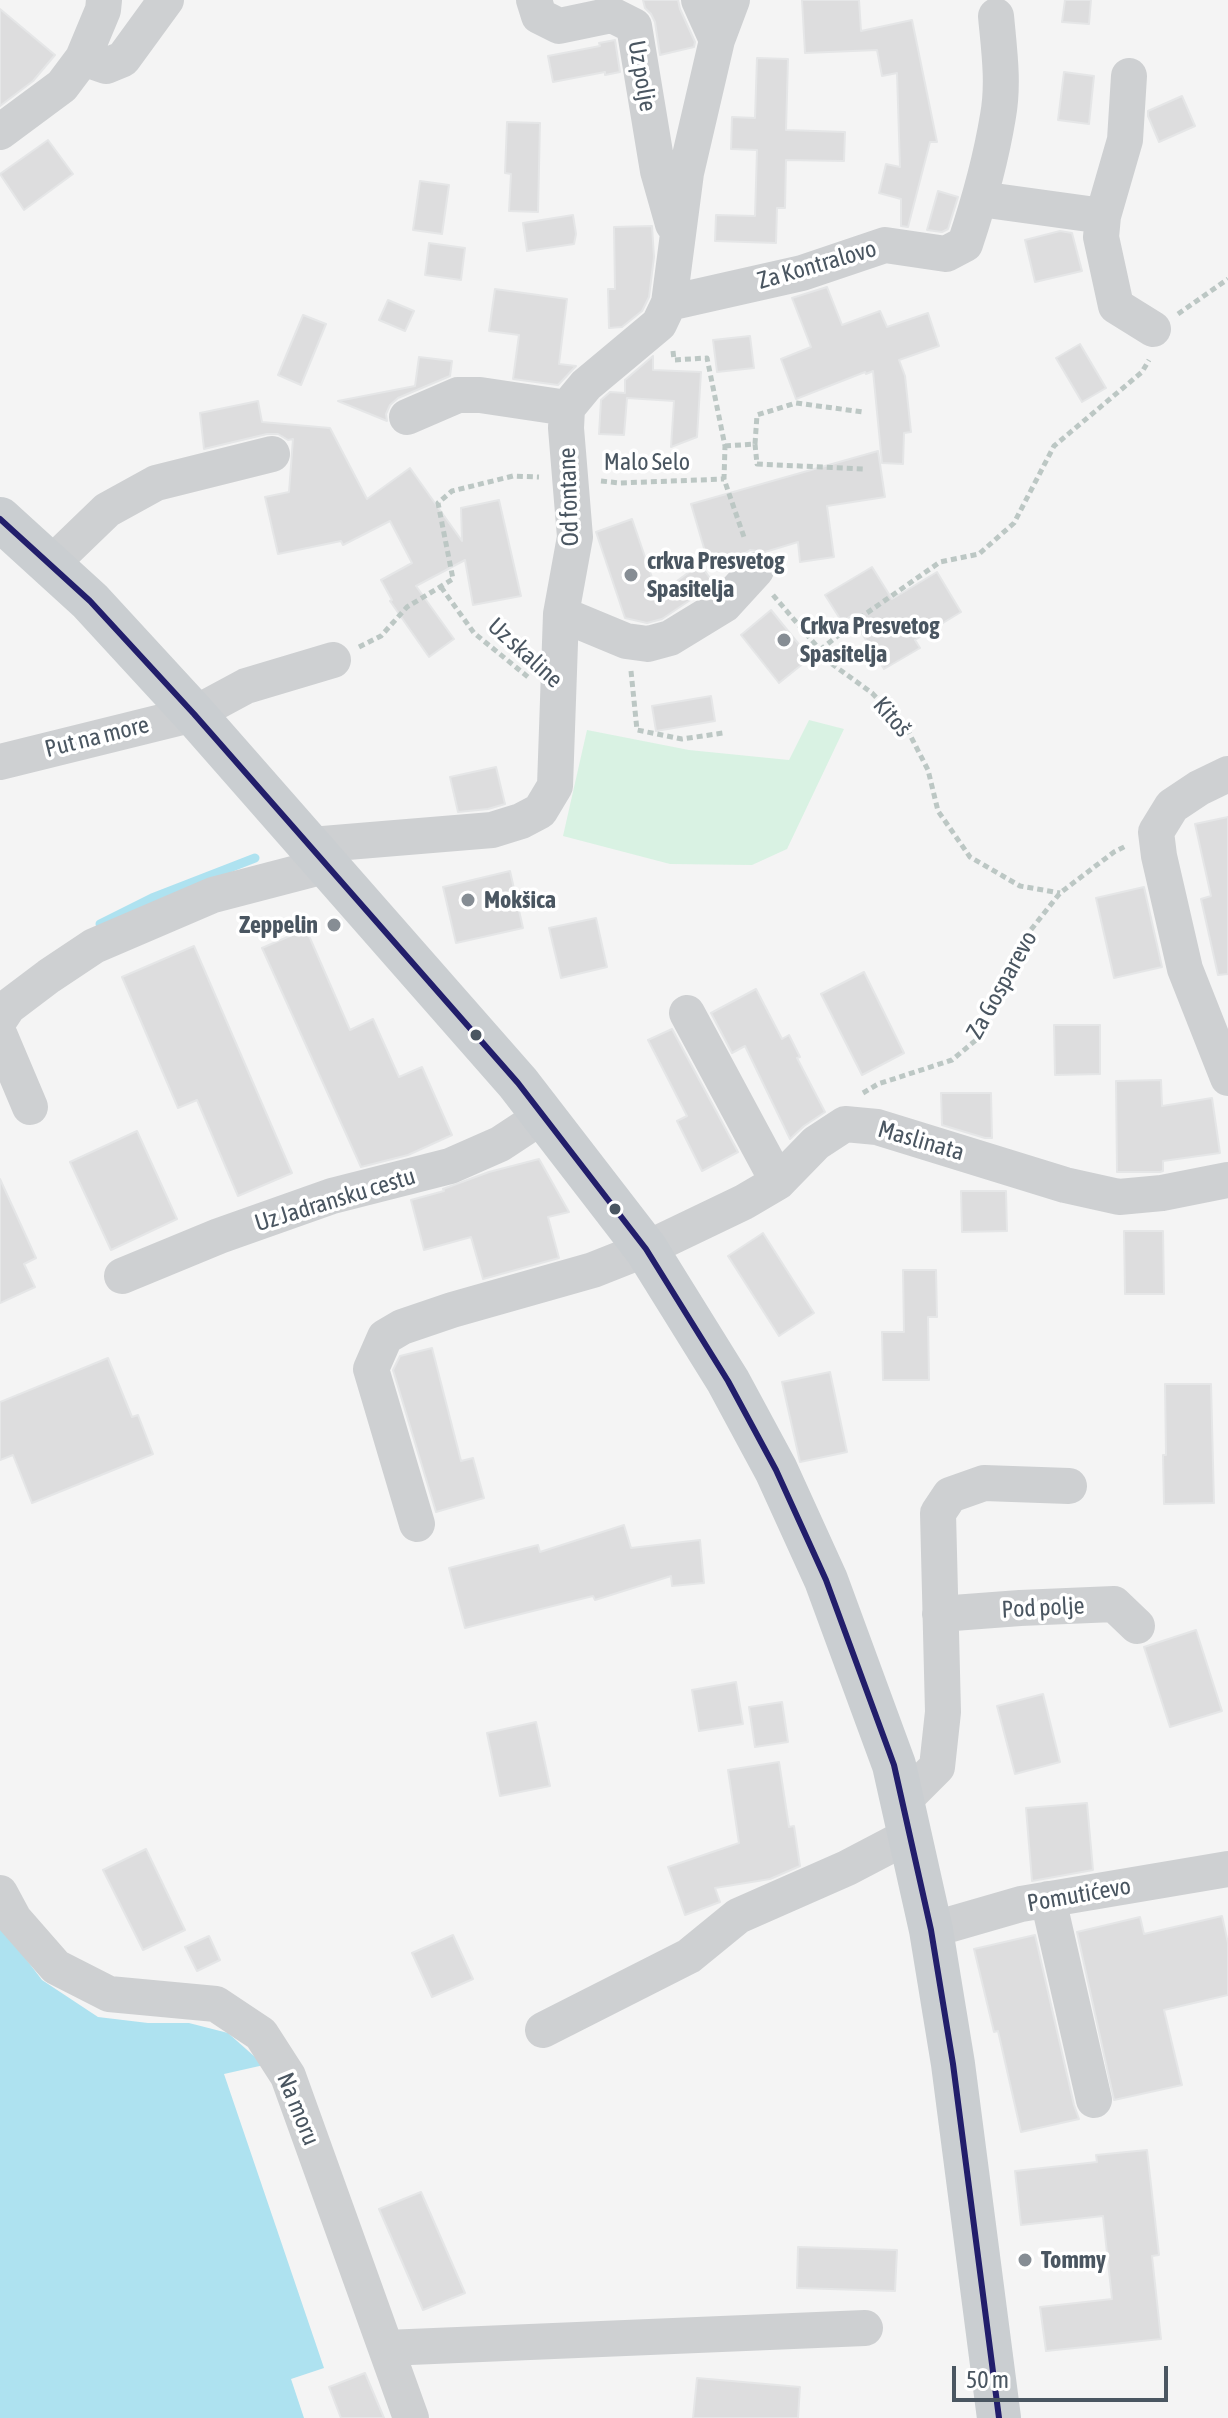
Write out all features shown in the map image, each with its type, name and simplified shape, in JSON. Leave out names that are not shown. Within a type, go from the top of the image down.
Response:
[{"type":"main road","points":[[0,519],[91,602],[194,714],[544,1115],[646,1249],[728,1381],[776,1470],[826,1580],[894,1765],[931,1930],[953,2064],[999,2418]]},
{"type":"street","points":[[0,132],[62,86],[83,58],[103,10],[104,0]]},
{"type":"street","points":[[83,58],[106,66],[123,59],[166,0]]},
{"type":"street","name":"Uz polje","points":[[534,0],[539,16],[559,26],[612,15],[634,26],[658,171],[677,240]]},
{"type":"street","points":[[699,0],[717,40]]},
{"type":"street","points":[[407,417],[458,395],[480,395],[567,408],[586,385],[664,314],[686,173],[717,40],[732,0]]},
{"type":"street","name":"Za Kontralovo","points":[[664,314],[885,245],[946,254],[965,244],[980,199],[999,114],[1001,69],[996,16]]},
{"type":"street","points":[[1129,76],[1125,140],[1103,216],[1101,237],[1116,306],[1161,332]]},
{"type":"street","points":[[980,199],[1103,216]]},
{"type":"street","name":"Od fontane","points":[[319,855],[492,830],[540,811],[555,786],[561,614],[575,537],[567,408]]},
{"type":"street","points":[[50,565],[107,510],[156,483],[272,454]]},
{"type":"street","points":[[561,614],[626,641],[648,644],[670,638],[724,605],[756,570]]},
{"type":"street","name":"Put na more","points":[[0,762],[194,714],[246,686],[333,660]]},
{"type":"street","points":[[1228,774],[1172,806],[1156,832],[1185,969],[1228,1078]]},
{"type":"street","points":[[0,1019],[8,1007],[94,946],[213,895],[319,855]]},
{"type":"street","points":[[687,1013],[778,1182]]},
{"type":"street","points":[[0,1036],[30,1107]]},
{"type":"street","name":"Uz Jadransku cestu","points":[[122,1276],[219,1236],[332,1196],[450,1166],[500,1144],[544,1115]]},
{"type":"street","name":"Maslinata","points":[[417,1524],[371,1369],[385,1337],[402,1327],[452,1310],[579,1274],[646,1249],[744,1202],[778,1182],[816,1143],[845,1124],[877,1127],[1065,1185],[1119,1197],[1162,1193],[1228,1180]]},
{"type":"street","points":[[543,2030],[689,1956],[738,1916],[847,1868],[906,1818],[937,1767],[943,1712],[938,1513],[950,1495],[984,1483],[1069,1486]]},
{"type":"street","name":"Pod polje","points":[[940,1614],[1114,1604],[1137,1626]]},
{"type":"street","name":"Pomutićevo","points":[[931,1930],[1021,1904],[1228,1869]]},
{"type":"street","name":"Na moru","points":[[0,1893],[14,1919],[56,1967],[109,1994],[216,2004],[261,2034],[288,2076],[411,2418]]},
{"type":"street","points":[[1048,1899],[1094,2100]]},
{"type":"street","points":[[386,2348],[865,2328]]},
{"type":"path","points":[[820,650],[940,562],[979,554],[1014,523],[1054,446],[1142,372],[1161,332],[1228,279]]},
{"type":"path","name":"Malo Selo","points":[[664,314],[672,335],[674,360],[707,358],[725,446],[724,479],[756,570]]},
{"type":"path","points":[[863,412],[796,403],[757,415],[755,444],[757,464],[864,469]]},
{"type":"path","name":"Malo Selo","points":[[725,446],[755,444]]},
{"type":"path","points":[[333,660],[381,636],[407,607],[453,579],[438,503],[452,491],[513,476],[571,478]]},
{"type":"path","name":"Malo Selo","points":[[571,478],[620,483],[724,479]]},
{"type":"path","name":"Kitoš","points":[[756,570],[832,664],[872,693],[907,729],[928,770],[938,811],[970,857],[1020,886],[1060,893]]},
{"type":"path","name":"Uz skaline","points":[[441,587],[474,633],[522,671],[558,706]]},
{"type":"path","points":[[626,641],[637,730],[682,739],[723,733]]},
{"type":"path","name":"Za Gosparevo","points":[[845,1124],[855,1098],[878,1084],[952,1060],[976,1040],[1026,936],[1060,893],[1114,852],[1156,832]]},
{"type":"green space","points":[[809,720],[844,729],[787,849],[752,865],[670,864],[563,836],[587,730],[689,750],[789,760]]},
{"type":"water","points":[[0,1925],[42,1980],[98,2017],[148,2023],[189,2023],[228,2033],[264,2065],[224,2074],[324,2368],[291,2379],[304,2418],[0,2418]]},
{"type":"building","points":[[643,0],[678,0],[695,42],[694,47],[660,55],[655,22]]},
{"type":"building","points":[[802,0],[859,0],[861,31],[912,20],[937,142],[930,142],[908,227],[901,226],[901,199],[879,193],[886,164],[900,167],[897,73],[882,76],[877,50],[805,53]]},
{"type":"building","points":[[1065,0],[1091,0],[1089,24],[1062,22]]},
{"type":"building","points":[[0,9],[55,55],[33,81],[0,106]]},
{"type":"building","points":[[615,40],[620,72],[553,82],[548,56]]},
{"type":"building","points":[[757,58],[788,59],[786,130],[845,132],[844,161],[786,160],[785,208],[777,208],[776,243],[715,241],[716,215],[755,216],[757,150],[731,149],[732,117],[755,118]]},
{"type":"building","points":[[1064,72],[1094,76],[1089,124],[1058,120]]},
{"type":"building","points":[[1182,96],[1195,126],[1159,142],[1148,111]]},
{"type":"building","points":[[507,122],[540,123],[538,212],[509,211],[511,174],[505,173]]},
{"type":"building","points":[[48,140],[73,174],[24,210],[0,174]]},
{"type":"building","points":[[420,181],[449,185],[442,234],[413,230]]},
{"type":"building","points":[[938,191],[958,197],[948,229],[942,232],[927,230]]},
{"type":"building","points":[[573,215],[574,244],[527,251],[523,223]]},
{"type":"building","points":[[652,226],[654,257],[649,297],[642,311],[622,327],[609,328],[608,289],[615,289],[614,227]]},
{"type":"building","points":[[1060,231],[1072,233],[1082,271],[1035,282],[1025,240]]},
{"type":"building","points":[[429,243],[465,248],[461,280],[425,275]]},
{"type":"building","points":[[827,287],[842,325],[880,311],[887,327],[928,313],[939,346],[899,360],[905,376],[911,432],[904,433],[903,464],[882,463],[873,371],[796,399],[781,359],[811,347],[792,298]]},
{"type":"building","points":[[495,289],[567,299],[559,364],[576,366],[558,385],[513,379],[519,335],[489,331]]},
{"type":"building","points":[[388,300],[414,311],[405,331],[379,320]]},
{"type":"building","points":[[303,315],[326,324],[301,385],[278,375]]},
{"type":"building","points":[[750,336],[754,368],[717,372],[713,340]]},
{"type":"building","points":[[1080,344],[1106,388],[1082,402],[1056,358]]},
{"type":"building","points":[[653,356],[653,370],[701,372],[697,437],[671,447],[674,401],[627,398],[624,435],[599,434],[601,400],[610,392],[625,393],[625,380]]},
{"type":"building","points":[[419,357],[452,361],[450,376],[398,398],[390,405],[387,421],[338,401],[415,386]]},
{"type":"building","points":[[258,401],[262,422],[330,428],[367,499],[410,468],[462,541],[461,508],[499,500],[521,596],[473,605],[465,560],[416,586],[454,639],[429,657],[390,601],[381,580],[412,563],[390,521],[343,545],[341,541],[278,554],[265,497],[289,492],[293,439],[267,434],[204,449],[200,413]]},
{"type":"building","points":[[878,451],[885,497],[827,506],[834,557],[800,562],[798,542],[765,552],[750,550],[741,556],[709,565],[691,504]]},
{"type":"building","name":"crkva Presvetog Spasitelja","points":[[632,519],[658,595],[700,564],[714,584],[662,619],[647,623],[625,618],[596,532]]},
{"type":"building","points":[[872,567],[892,599],[937,572],[961,612],[915,640],[920,648],[884,669],[851,616],[842,622],[825,595]]},
{"type":"building","points":[[771,610],[810,658],[779,683],[741,635]]},
{"type":"building","points":[[711,696],[715,721],[656,731],[652,706]]},
{"type":"building","points":[[496,767],[505,804],[458,812],[450,777]]},
{"type":"building","points":[[1228,817],[1228,974],[1218,975],[1201,899],[1211,896],[1195,824]]},
{"type":"building","points":[[510,871],[523,928],[456,943],[443,887]]},
{"type":"building","points":[[1144,887],[1162,967],[1114,978],[1096,898]]},
{"type":"building","points":[[596,918],[607,967],[561,978],[549,928]]},
{"type":"building","points":[[306,929],[350,1030],[373,1019],[399,1077],[422,1067],[452,1135],[408,1155],[361,1167],[262,948]]},
{"type":"building","points":[[194,946],[292,1173],[238,1196],[197,1100],[178,1108],[122,977]]},
{"type":"building","points":[[864,972],[904,1053],[862,1075],[821,994]]},
{"type":"building","points":[[756,989],[782,1039],[789,1035],[800,1057],[797,1058],[825,1112],[790,1139],[745,1046],[732,1053],[711,1013]]},
{"type":"building","points":[[1054,1025],[1100,1025],[1100,1074],[1055,1075]]},
{"type":"building","points":[[672,1029],[738,1152],[702,1171],[677,1121],[687,1116],[648,1040]]},
{"type":"building","points":[[1161,1080],[1162,1106],[1212,1098],[1220,1153],[1163,1161],[1163,1171],[1160,1172],[1117,1172],[1116,1081]]},
{"type":"building","points":[[941,1093],[991,1093],[992,1138],[942,1125]]},
{"type":"building","points":[[137,1131],[177,1219],[111,1250],[70,1162]]},
{"type":"building","points":[[539,1159],[569,1212],[548,1217],[559,1258],[483,1279],[471,1237],[424,1250],[411,1200],[444,1191],[489,1172]]},
{"type":"building","points":[[0,1179],[36,1258],[24,1264],[35,1287],[0,1303]]},
{"type":"building","points":[[961,1191],[1006,1191],[1007,1231],[962,1232]]},
{"type":"building","points":[[1124,1231],[1163,1231],[1164,1294],[1125,1294]]},
{"type":"building","points":[[763,1233],[814,1313],[779,1336],[728,1256]]},
{"type":"building","points":[[903,1270],[936,1270],[937,1317],[928,1317],[929,1380],[883,1380],[882,1332],[904,1332]]},
{"type":"building","points":[[432,1348],[461,1461],[473,1458],[484,1498],[436,1512],[393,1370],[400,1356]]},
{"type":"building","points":[[108,1358],[132,1417],[138,1415],[153,1454],[32,1503],[13,1455],[0,1460],[0,1402]]},
{"type":"building","points":[[830,1372],[847,1452],[800,1462],[782,1382]]},
{"type":"building","points":[[1165,1384],[1211,1384],[1214,1503],[1164,1504]]},
{"type":"building","points":[[624,1525],[631,1548],[700,1540],[704,1583],[672,1586],[671,1576],[595,1600],[593,1596],[465,1628],[449,1568],[538,1545],[540,1552]]},
{"type":"building","points":[[1196,1630],[1222,1711],[1170,1727],[1144,1647]]},
{"type":"building","points":[[736,1682],[743,1724],[699,1731],[692,1690]]},
{"type":"building","points":[[1043,1694],[1060,1762],[1015,1774],[997,1706]]},
{"type":"building","points":[[782,1702],[788,1742],[755,1747],[749,1707]]},
{"type":"building","points":[[536,1722],[550,1786],[500,1796],[487,1733]]},
{"type":"building","points":[[779,1762],[789,1827],[794,1826],[800,1866],[770,1879],[715,1888],[720,1902],[685,1915],[668,1867],[739,1843],[728,1770]]},
{"type":"building","points":[[1087,1803],[1093,1870],[1032,1881],[1026,1808]]},
{"type":"building","points":[[146,1849],[185,1930],[143,1950],[103,1870]]},
{"type":"building","points":[[1222,1916],[1228,1943],[1228,1995],[1164,2010],[1182,2085],[1114,2100],[1077,1932],[1140,1917],[1144,1934]]},
{"type":"building","points":[[453,1935],[473,1979],[432,1997],[412,1953]]},
{"type":"building","points":[[1035,1935],[1079,2119],[1021,2132],[998,2031],[994,2032],[974,1949]]},
{"type":"building","points":[[209,1936],[220,1960],[197,1971],[185,1947]]},
{"type":"building","points":[[1147,2150],[1159,2255],[1152,2256],[1161,2339],[1046,2351],[1040,2307],[1112,2299],[1103,2216],[1021,2225],[1015,2171],[1097,2162],[1096,2155]]},
{"type":"building","points":[[421,2192],[465,2293],[423,2310],[379,2209]]},
{"type":"building","points":[[798,2247],[897,2250],[895,2291],[797,2288]]},
{"type":"building","points":[[365,2373],[384,2418],[341,2418],[329,2387]]},
{"type":"building","points":[[697,2378],[800,2387],[798,2418],[693,2418]]},
{"type":"waterway","points":[[100,924],[152,898],[255,858]]},
{"type":"transit line","points":[[0,519],[90,601],[194,714],[518,1083],[646,1249],[728,1381],[776,1470],[826,1580],[894,1765],[931,1930],[953,2064],[999,2418]]},
{"type":"place","name":"crkva Presvetog Spasitelja","points":[[631,575]]},
{"type":"place","name":"Crkva Presvetog Spasitelja","points":[[784,640]]},
{"type":"place","name":"Mokšica","points":[[468,900]]},
{"type":"place","name":"Zeppelin","points":[[334,925]]},
{"type":"place","name":"Tommy","points":[[1025,2260]]}]
